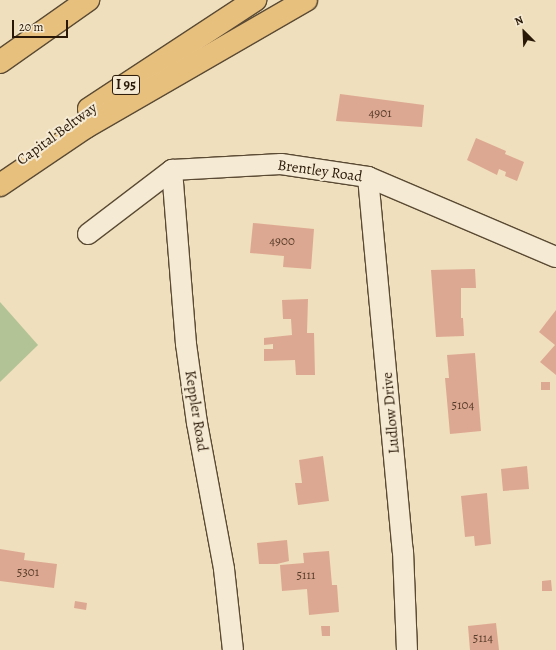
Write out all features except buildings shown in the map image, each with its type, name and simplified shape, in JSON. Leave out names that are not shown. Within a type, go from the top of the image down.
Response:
[{"type":"highway","points":[[0,62],[88,0]]},
{"type":"highway","name":"Capital Beltway","points":[[0,176],[78,117],[255,0]]},
{"type":"highway","points":[[0,185],[106,116],[306,0]]},
{"type":"street","name":"Brentley Road","points":[[172,170],[281,164],[368,177],[556,257]]},
{"type":"street","points":[[88,234],[172,170]]},
{"type":"street","name":"Keppler Road","points":[[172,170],[186,344],[197,423],[219,541],[233,650]]},
{"type":"street","name":"Ludlow Drive","points":[[368,177],[402,543],[407,650]]},
{"type":"green space","points":[[0,302],[38,345],[0,382]]}]
